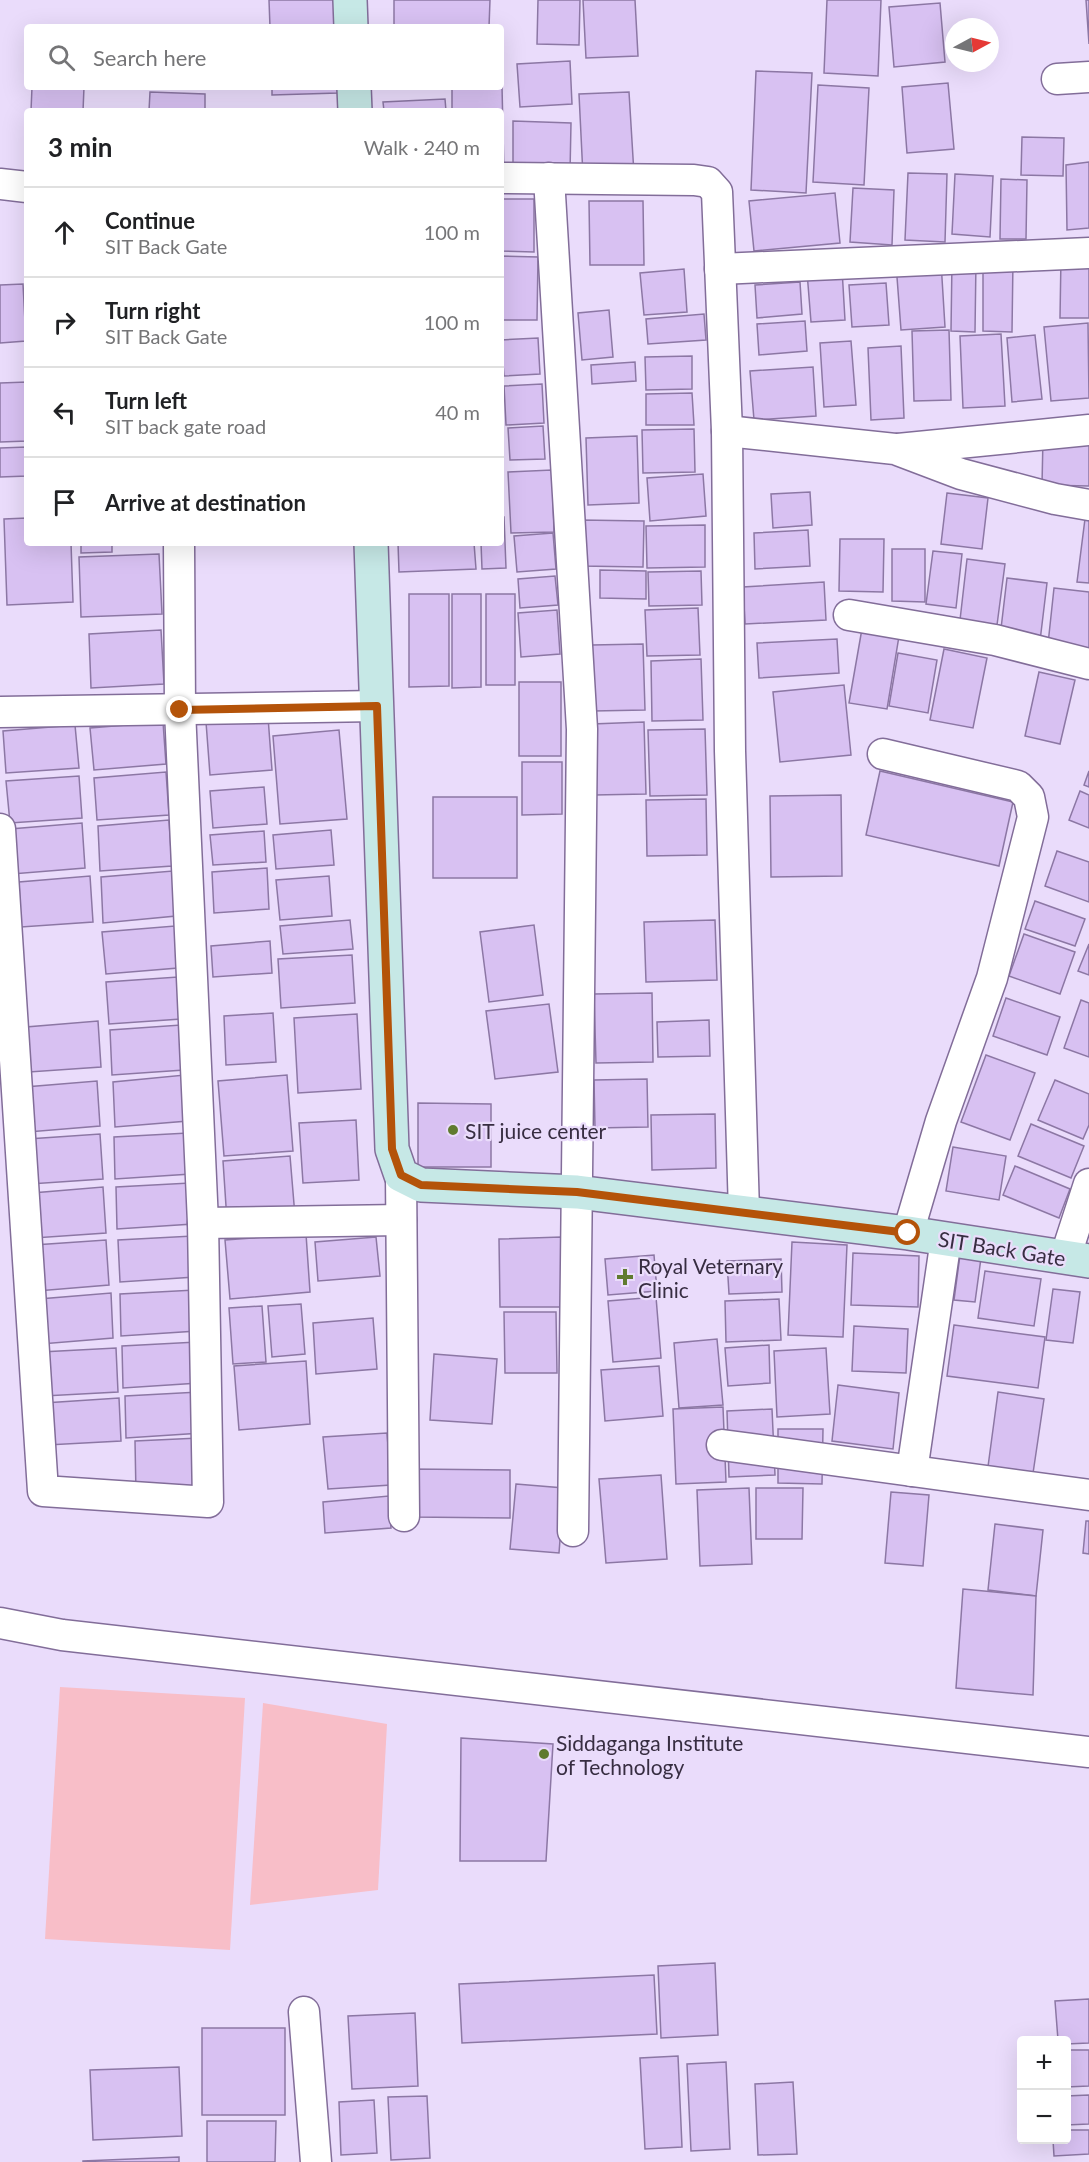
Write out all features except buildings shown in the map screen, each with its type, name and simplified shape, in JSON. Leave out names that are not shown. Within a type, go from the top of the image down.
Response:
[{"type":"street","points":[[350,0],[351,24]]},
{"type":"street","points":[[1057,79],[1089,77]]},
{"type":"street","points":[[354,90],[355,108]]},
{"type":"street","points":[[504,178],[708,182],[717,192],[727,431],[730,740],[744,1212]]},
{"type":"street","points":[[549,178],[582,729],[573,1531]]},
{"type":"street","points":[[0,184],[24,187]]},
{"type":"street","points":[[720,269],[1089,254]]},
{"type":"street","points":[[727,431],[895,449],[1089,430]]},
{"type":"street","points":[[895,449],[961,474],[1055,499],[1089,505]]},
{"type":"street","points":[[0,829],[43,1491],[208,1502],[203,1223],[180,710],[179,546]]},
{"type":"street","points":[[371,546],[392,1149],[401,1175],[404,1516]]},
{"type":"street","points":[[849,615],[995,640],[1089,664]]},
{"type":"street","points":[[0,712],[377,706]]},
{"type":"street","points":[[883,754],[1018,786],[1029,798],[1033,817],[992,978],[941,1121],[908,1233]]},
{"type":"street","name":"SIT Back Gate","points":[[401,1175],[421,1185],[577,1192],[908,1233],[1077,1260]]},
{"type":"street","points":[[1077,1260],[1089,1184]]},
{"type":"street","points":[[203,1223],[401,1220]]},
{"type":"street","points":[[912,1471],[946,1239]]},
{"type":"street","points":[[722,1445],[1089,1495]]},
{"type":"street","points":[[0,1623],[62,1635],[1089,1752]]},
{"type":"street","points":[[304,2012],[315,2162]]},
{"type":"shaded area","points":[[60,1687],[245,1698],[230,1950],[45,1939]]},
{"type":"shaded area","points":[[263,1703],[387,1724],[378,1890],[250,1905]]},
{"type":"place","name":"SIT juice center","points":[[453,1130]]},
{"type":"place","name":"Royal Veternary Clinic","points":[[625,1277]]},
{"type":"place","name":"Siddaganga Institute of Technology","points":[[544,1754]]},
{"type":"route","points":[[180,710],[377,706],[392,1149],[401,1175],[421,1185],[577,1192],[908,1233]]}]
